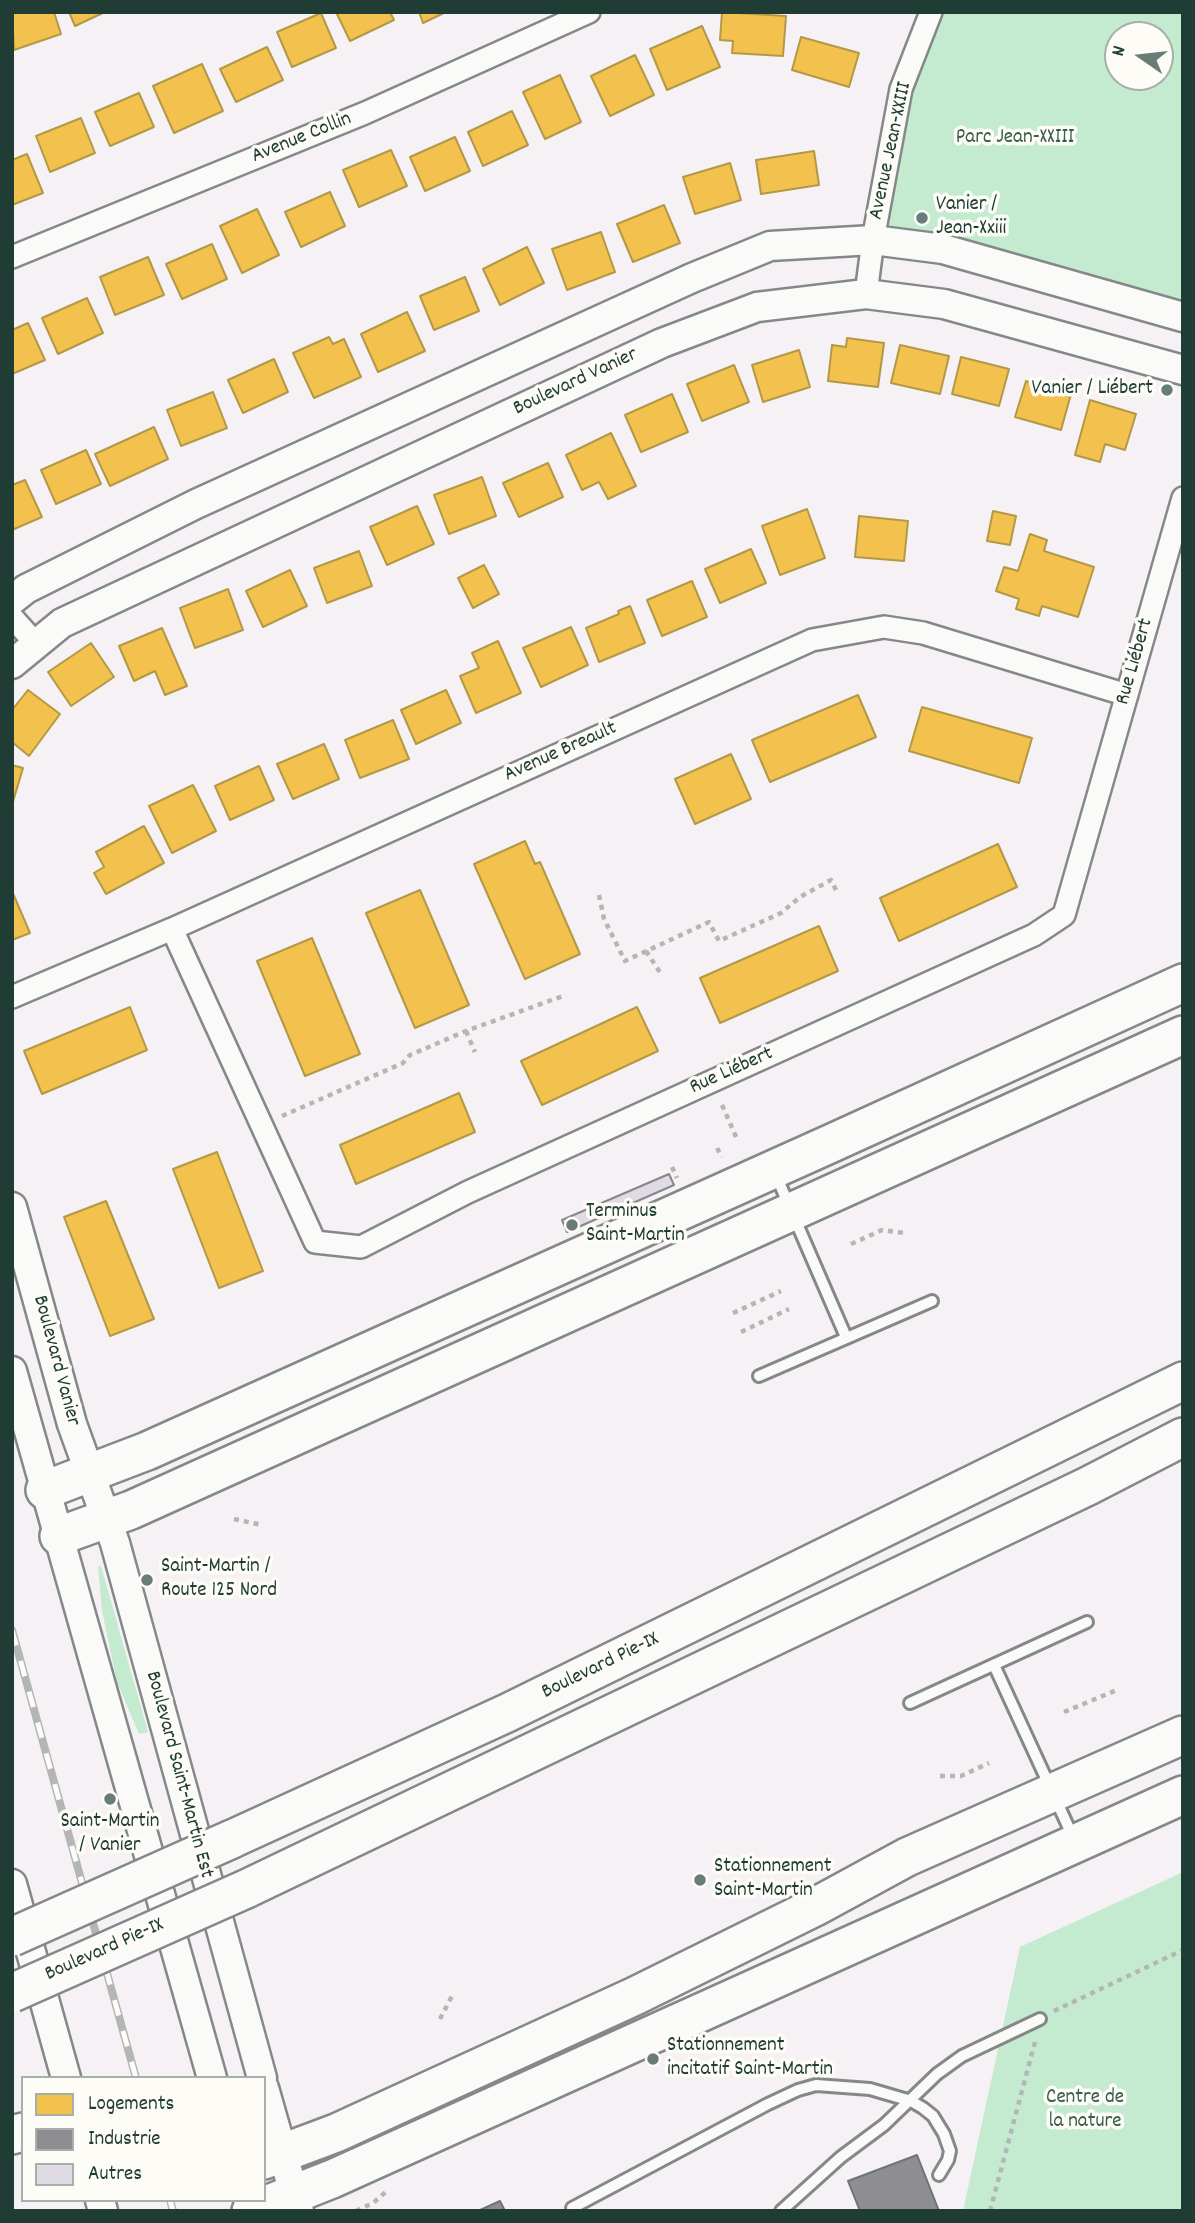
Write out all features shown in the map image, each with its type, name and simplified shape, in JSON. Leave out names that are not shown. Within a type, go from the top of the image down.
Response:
[{"type":"highway","points":[[45,1490],[159,1445],[1183,982]]},
{"type":"highway","points":[[59,1536],[107,1520],[1183,1035]]},
{"type":"highway","name":"Boulevard Pie-IX","points":[[12,1937],[507,1713],[1183,1381]]},
{"type":"highway","name":"Boulevard Pie-IX","points":[[12,1993],[246,1888],[1088,1486],[1183,1437]]},
{"type":"highway","points":[[1088,1486],[1183,1463]]},
{"type":"highway","points":[[273,2157],[336,2133],[635,1996],[815,1907],[907,1857],[1183,1735]]},
{"type":"highway","points":[[250,2211],[296,2203],[1183,1795]]},
{"type":"street","name":"Avenue Collin","points":[[12,257],[365,113],[589,12]]},
{"type":"street","name":"Avenue Jean-XXIII","points":[[866,294],[873,240],[901,89],[928,13]]},
{"type":"street","points":[[12,600],[26,589],[196,504],[692,278],[770,246],[873,240],[943,249],[1183,317]]},
{"type":"street","name":"Boulevard Vanier","points":[[12,664],[62,623],[662,343],[757,307],[866,294],[944,304],[1183,370]]},
{"type":"street","name":"Rue Liébert","points":[[172,929],[315,1242],[361,1247],[468,1192],[1034,935],[1064,915],[1183,498]]},
{"type":"street","points":[[12,617],[36,644]]},
{"type":"street","name":"Avenue Breault","points":[[12,997],[172,929],[812,639],[884,627],[923,633],[1127,695]]},
{"type":"street","name":"Boulevard Vanier","points":[[12,1207],[72,1424],[90,1474]]},
{"type":"street","name":"Boulevard Vanier","points":[[12,1371],[45,1490]]},
{"type":"street","name":"Boulevard Saint-Martin Est","points":[[90,1474],[115,1543],[260,2076]]},
{"type":"street","points":[[45,1490],[211,2076]]},
{"type":"street","points":[[12,1884],[65,2076]]},
{"type":"street","points":[[266,2103],[273,2157],[296,2203]]},
{"type":"lane","points":[[773,1169],[846,1337]]},
{"type":"lane","points":[[759,1376],[932,1301]]},
{"type":"lane","points":[[910,1703],[1087,1622]]},
{"type":"lane","points":[[994,1665],[1076,1843]]},
{"type":"lane","points":[[781,2211],[841,2157],[884,2126],[937,2074],[962,2056],[1040,2018]]},
{"type":"lane","points":[[571,2210],[798,2090],[816,2085],[870,2089],[911,2101],[933,2116],[950,2151],[939,2175]]},
{"type":"path","points":[[599,895],[604,919],[625,961],[709,922],[719,941],[781,913],[800,897],[831,880],[837,892]]},
{"type":"path","points":[[646,951],[661,974]]},
{"type":"path","points":[[262,1125],[403,1063],[410,1055],[466,1031],[563,996]]},
{"type":"path","points":[[466,1031],[475,1052]]},
{"type":"path","points":[[722,1105],[737,1139]]},
{"type":"path","points":[[718,1147],[722,1157]]},
{"type":"path","points":[[672,1167],[677,1178]]},
{"type":"path","points":[[851,1244],[882,1230],[904,1233]]},
{"type":"path","points":[[733,1313],[781,1291]]},
{"type":"path","points":[[741,1332],[789,1309]]},
{"type":"path","points":[[234,1518],[262,1525]]},
{"type":"path","points":[[1064,1712],[1117,1690]]},
{"type":"path","points":[[940,1776],[961,1776],[989,1763]]},
{"type":"path","points":[[990,2211],[1040,2018],[1183,1950]]},
{"type":"path","points":[[440,2019],[453,1994]]},
{"type":"green space","name":"Parc Jean-XXIII","points":[[937,12],[1183,12],[1183,307],[879,226],[900,104]]},
{"type":"green space","points":[[101,1566],[148,1732],[139,1734],[117,1682],[102,1611],[98,1567]]},
{"type":"green space","name":"Centre de la nature","points":[[1183,1872],[1183,2211],[963,2211],[1020,1947]]},
{"type":"building: Logements","points":[[12,12],[54,12],[61,34],[14,50]]},
{"type":"building: Logements","points":[[69,12],[105,12],[75,26]]},
{"type":"building: Logements","points":[[336,12],[390,12],[394,20],[350,41]]},
{"type":"building: Logements","points":[[419,12],[446,12],[423,23]]},
{"type":"building: Logements","points":[[722,12],[786,16],[783,56],[732,53],[733,41],[720,40]]},
{"type":"building: Logements","points":[[321,13],[336,48],[292,67],[277,32]]},
{"type":"building: Logements","points":[[702,26],[720,67],[667,90],[650,49]]},
{"type":"building: Logements","points":[[801,37],[859,53],[849,87],[792,70]]},
{"type":"building: Logements","points":[[267,47],[283,80],[236,102],[220,69]]},
{"type":"building: Logements","points":[[635,55],[654,95],[610,116],[591,76]]},
{"type":"building: Logements","points":[[202,64],[223,111],[174,133],[153,86]]},
{"type":"building: Logements","points":[[560,75],[581,122],[545,139],[523,92]]},
{"type":"building: Logements","points":[[139,93],[154,127],[110,146],[95,112]]},
{"type":"building: Logements","points":[[512,111],[528,145],[483,166],[468,132]]},
{"type":"building: Logements","points":[[81,118],[95,153],[50,172],[36,136]]},
{"type":"building: Logements","points":[[455,137],[470,171],[425,191],[410,157]]},
{"type":"building: Logements","points":[[391,150],[407,186],[359,207],[343,170]]},
{"type":"building: Logements","points":[[814,151],[819,185],[761,194],[756,160]]},
{"type":"building: Logements","points":[[27,154],[43,193],[12,205],[12,160]]},
{"type":"building: Logements","points":[[730,163],[741,200],[695,214],[683,177]]},
{"type":"building: Logements","points":[[330,192],[345,226],[301,247],[285,212]]},
{"type":"building: Logements","points":[[664,205],[680,243],[633,262],[617,224]]},
{"type":"building: Logements","points":[[257,209],[279,255],[242,273],[220,226]]},
{"type":"building: Logements","points":[[601,232],[615,272],[567,290],[552,249]]},
{"type":"building: Logements","points":[[212,244],[227,279],[182,299],[166,264]]},
{"type":"building: Logements","points":[[527,247],[544,283],[500,305],[483,269]]},
{"type":"building: Logements","points":[[148,257],[164,295],[115,315],[100,277]]},
{"type":"building: Logements","points":[[465,277],[479,311],[434,330],[420,296]]},
{"type":"building: Logements","points":[[87,298],[103,333],[58,354],[42,318]]},
{"type":"building: Logements","points":[[407,312],[425,351],[378,372],[361,334]]},
{"type":"building: Logements","points":[[28,323],[45,360],[12,374],[12,330]]},
{"type":"building: Logements","points":[[329,337],[333,344],[344,339],[361,377],[314,398],[293,353]]},
{"type":"building: Logements","points":[[847,338],[884,343],[878,387],[828,381],[832,345],[846,347]]},
{"type":"building: Logements","points":[[900,345],[949,356],[940,394],[891,383]]},
{"type":"building: Logements","points":[[799,350],[810,387],[763,402],[752,365]]},
{"type":"building: Logements","points":[[961,357],[1009,369],[999,406],[952,394]]},
{"type":"building: Logements","points":[[274,359],[288,392],[243,413],[228,380]]},
{"type":"building: Logements","points":[[734,365],[749,402],[702,421],[687,384]]},
{"type":"building: Logements","points":[[1026,381],[1071,394],[1061,430],[1015,417]]},
{"type":"building: Logements","points":[[213,392],[227,428],[181,446],[167,410]]},
{"type":"building: Logements","points":[[672,394],[688,432],[641,452],[625,415]]},
{"type":"building: Logements","points":[[1090,400],[1136,414],[1125,450],[1105,444],[1100,462],[1075,455]]},
{"type":"building: Logements","points":[[154,427],[168,459],[110,486],[95,454]]},
{"type":"building: Logements","points":[[611,433],[636,486],[608,499],[599,482],[582,490],[566,455]]},
{"type":"building: Logements","points":[[86,450],[101,484],[56,504],[41,470]]},
{"type":"building: Logements","points":[[548,463],[563,497],[519,517],[503,483]]},
{"type":"building: Logements","points":[[482,477],[496,516],[449,534],[434,495]]},
{"type":"building: Logements","points":[[25,480],[42,517],[12,530],[12,485]]},
{"type":"building: Logements","points":[[417,506],[434,544],[387,565],[370,527]]},
{"type":"building: Logements","points":[[807,509],[825,558],[780,575],[762,526]]},
{"type":"building: Logements","points":[[993,511],[1016,516],[1010,545],[987,541]]},
{"type":"building: Logements","points":[[859,516],[908,521],[904,561],[855,557]]},
{"type":"building: Logements","points":[[1030,534],[1047,540],[1044,551],[1094,567],[1078,617],[1042,606],[1039,616],[1016,609],[1019,599],[996,591],[1004,567],[1018,571]]},
{"type":"building: Logements","points":[[751,549],[766,583],[720,603],[705,569]]},
{"type":"building: Logements","points":[[359,551],[372,586],[327,603],[314,568]]},
{"type":"building: Logements","points":[[484,565],[499,594],[473,608],[458,578]]},
{"type":"building: Logements","points":[[290,570],[307,606],[263,627],[246,591]]},
{"type":"building: Logements","points":[[692,581],[707,617],[662,636],[647,600]]},
{"type":"building: Logements","points":[[228,589],[243,630],[195,648],[180,608]]},
{"type":"building: Logements","points":[[630,606],[645,643],[599,662],[586,628],[619,614],[618,611]]},
{"type":"building: Logements","points":[[571,627],[588,665],[541,687],[523,648]]},
{"type":"building: Logements","points":[[162,628],[187,686],[165,695],[155,671],[134,681],[119,646]]},
{"type":"building: Logements","points":[[498,641],[521,693],[476,713],[460,676],[479,668],[472,653]]},
{"type":"building: Logements","points":[[91,643],[114,677],[71,706],[48,672]]},
{"type":"building: Logements","points":[[28,690],[60,714],[29,756],[12,742],[12,710]]},
{"type":"building: Logements","points":[[446,690],[461,723],[416,744],[401,710]]},
{"type":"building: Logements","points":[[858,695],[876,737],[770,782],[752,740]]},
{"type":"building: Logements","points":[[922,707],[1032,738],[1019,783],[909,751]]},
{"type":"building: Logements","points":[[393,720],[409,759],[360,778],[345,740]]},
{"type":"building: Logements","points":[[324,744],[339,779],[293,799],[277,764]]},
{"type":"building: Logements","points":[[731,754],[751,799],[695,824],[675,779]]},
{"type":"building: Logements","points":[[12,765],[23,768],[12,805]]},
{"type":"building: Logements","points":[[259,766],[274,800],[230,820],[215,786]]},
{"type":"building: Logements","points":[[193,785],[216,831],[172,853],[149,806]]},
{"type":"building: Logements","points":[[144,826],[164,863],[106,894],[94,873],[104,867],[96,852]]},
{"type":"building: Logements","points":[[525,841],[535,864],[540,862],[580,954],[525,979],[474,864]]},
{"type":"building: Logements","points":[[998,844],[1017,887],[899,941],[880,898]]},
{"type":"building: Logements","points":[[420,890],[469,1005],[415,1028],[366,913]]},
{"type":"building: Logements","points":[[12,891],[30,933],[12,940]]},
{"type":"building: Logements","points":[[819,926],[838,971],[720,1023],[700,978]]},
{"type":"building: Logements","points":[[312,938],[360,1054],[305,1076],[257,961]]},
{"type":"building: Logements","points":[[130,1007],[147,1050],[42,1094],[24,1051]]},
{"type":"building: Logements","points":[[637,1007],[658,1051],[542,1105],[521,1061]]},
{"type":"building: Logements","points":[[459,1093],[475,1132],[356,1184],[340,1145]]},
{"type":"building: Logements","points":[[217,1152],[263,1271],[219,1288],[173,1169]]},
{"type":"building: Logements","points":[[106,1201],[154,1319],[110,1336],[64,1217]]},
{"type":"building: Industrie","points":[[917,2155],[939,2211],[860,2211],[848,2181]]},
{"type":"building: Industrie","points":[[500,2201],[505,2211],[478,2211]]},
{"type":"building: Autres","points":[[669,1174],[674,1185],[567,1232],[562,1220]]},
{"type":"railway","points":[[12,1630],[135,2076]]},
{"type":"railway","points":[[171,2202],[173,2211]]},
{"type":"place","name":"Vanier / Jean-Xxiii","points":[[922,218]]},
{"type":"place","name":"Vanier / Liébert","points":[[1167,390]]},
{"type":"place","name":"Terminus Saint-Martin","points":[[572,1225]]},
{"type":"place","name":"Saint-Martin / Route 125 Nord","points":[[147,1580]]},
{"type":"place","name":"Saint-Martin / Vanier","points":[[110,1799]]},
{"type":"place","name":"Stationnement Saint-Martin","points":[[700,1880]]},
{"type":"place","name":"Stationnement incitatif Saint-Martin","points":[[653,2059]]}]
